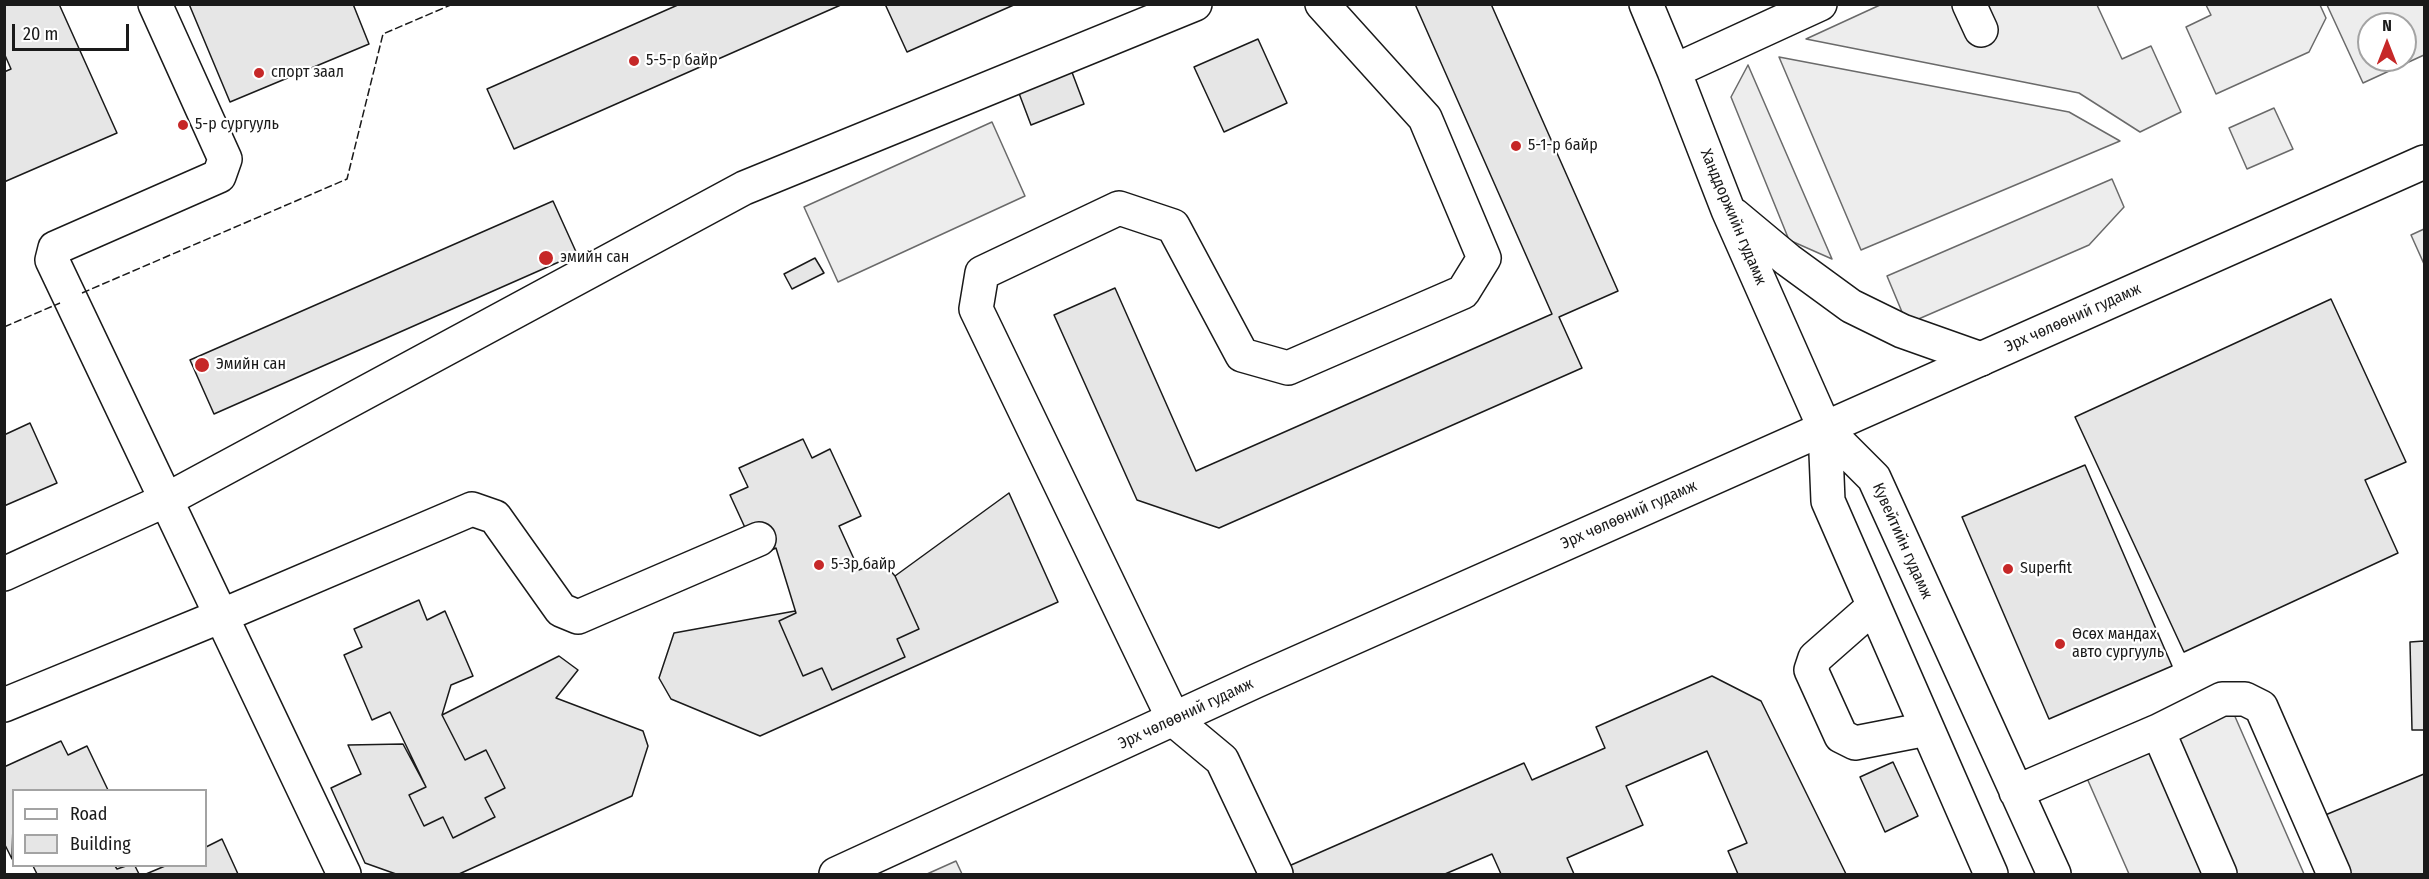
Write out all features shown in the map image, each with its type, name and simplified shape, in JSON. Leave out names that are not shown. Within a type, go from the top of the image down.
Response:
[{"type":"street","points":[[155,4],[225,159],[219,176],[55,248],[52,260],[344,874]]},
{"type":"street","points":[[4,574],[166,500],[744,188],[1195,4]]},
{"type":"street","points":[[1276,874],[1222,760],[1174,720],[976,309],[982,273],[1119,208],[1173,226],[1242,355],[1288,368],[1464,292],[1484,258],[1425,118],[1322,4]]},
{"type":"street","name":"Ханддоржийн гудамж","points":[[1646,4],[1728,210],[1825,429]]},
{"type":"street","points":[[1674,71],[1820,4]]},
{"type":"street","name":"Эрх чөлөөний гудамж","points":[[836,874],[1256,681],[2424,162]]},
{"type":"street","points":[[1728,210],[1788,260],[1851,306],[1902,331],[1981,359]]},
{"type":"street","points":[[1825,429],[1828,501],[1991,874]]},
{"type":"street","name":"Кувейтийн гудамж","points":[[1825,429],[1874,478],[2054,874]]},
{"type":"street","points":[[4,705],[472,509],[495,517],[561,610],[578,617],[759,539]]},
{"type":"street","points":[[1873,608],[1815,658],[1811,670],[1841,736],[1855,743],[1927,729]]},
{"type":"street","points":[[2016,792],[2158,731],[2222,699],[2244,699],[2261,707],[2334,874]]},
{"type":"street","points":[[2158,731],[2220,874]]},
{"type":"shaded area","points":[[1880,5],[2097,5],[2122,59],[2151,46],[2181,112],[2140,132],[2079,93],[1806,39]]},
{"type":"shaded area","points":[[2206,5],[2320,5],[2326,18],[2309,52],[2216,94],[2186,27],[2211,15]]},
{"type":"shaded area","points":[[2327,5],[2424,5],[2424,55],[2417,58],[2417,12],[2357,12],[2357,70]]},
{"type":"shaded area","points":[[1779,57],[2069,112],[2120,141],[1861,250]]},
{"type":"shaded area","points":[[1748,65],[1832,259],[1789,240],[1731,97]]},
{"type":"shaded area","points":[[2358,72],[2387,72],[2363,83]]},
{"type":"shaded area","points":[[2274,108],[2293,149],[2247,169],[2229,128]]},
{"type":"shaded area","points":[[992,122],[1025,196],[838,282],[804,207]]},
{"type":"shaded area","points":[[2112,179],[2124,207],[2089,245],[1907,324],[1887,276]]},
{"type":"shaded area","points":[[2424,229],[2424,264],[2411,235]]},
{"type":"shaded area","points":[[2233,712],[2304,874],[2129,874],[2086,776]]},
{"type":"shaded area","points":[[956,861],[962,874],[927,874]]},
{"type":"building","points":[[4,4],[59,4],[117,133],[4,182],[4,72],[11,69],[4,53]]},
{"type":"building","name":"спорт заал","points":[[189,4],[353,4],[369,44],[230,102]]},
{"type":"building","name":"5-5-р байр","points":[[680,4],[843,4],[514,149],[487,89]]},
{"type":"building","points":[[885,4],[1016,4],[907,52]]},
{"type":"building","name":"5-1-р байр","points":[[1415,4],[1491,4],[1618,291],[1559,317],[1582,368],[1219,528],[1137,500],[1054,315],[1115,288],[1196,471],[1552,314]]},
{"type":"building","points":[[1258,39],[1287,103],[1224,132],[1194,67]]},
{"type":"building","points":[[1070,67],[1084,104],[1031,125],[1017,88]]},
{"type":"building","points":[[553,201],[577,254],[214,414],[190,360]]},
{"type":"building","points":[[815,258],[824,273],[792,289],[784,274]]},
{"type":"building","points":[[2331,299],[2406,462],[2365,480],[2398,553],[2184,652],[2075,417]]},
{"type":"building","points":[[30,423],[57,483],[4,506],[4,435]]},
{"type":"building","name":"5-3р байр","points":[[803,439],[812,458],[830,449],[861,516],[839,526],[859,570],[881,560],[895,576],[919,629],[897,639],[905,657],[832,690],[822,668],[803,676],[779,621],[796,613],[776,548],[758,556],[730,495],[748,487],[739,468]]},
{"type":"building","points":[[2085,465],[2172,666],[2049,719],[1962,517]]},
{"type":"building","points":[[1009,493],[1058,602],[760,736],[671,699],[659,678],[674,633],[795,611],[796,613],[779,621],[803,676],[822,668],[832,690],[905,657],[897,639],[919,629],[895,576]]},
{"type":"building","points":[[419,600],[427,620],[445,611],[473,676],[451,685],[442,715],[465,760],[486,750],[505,788],[485,798],[495,817],[453,838],[443,817],[424,826],[409,795],[426,787],[390,712],[372,720],[344,655],[362,647],[354,629]]},
{"type":"building","points":[[2424,641],[2424,730],[2412,730],[2410,642]]},
{"type":"building","points":[[559,656],[578,670],[556,698],[643,731],[648,746],[632,796],[459,874],[396,874],[365,863],[331,788],[361,774],[348,745],[403,744],[426,787],[409,795],[424,826],[443,817],[453,838],[495,817],[485,798],[505,788],[486,750],[465,760],[442,715]]},
{"type":"building","points":[[1712,676],[1761,701],[1846,874],[1738,874],[1728,851],[1747,843],[1707,751],[1626,786],[1643,825],[1567,858],[1574,874],[1501,874],[1492,854],[1445,874],[1284,874],[1282,869],[1524,763],[1532,780],[1605,748],[1596,727]]},
{"type":"building","points":[[61,741],[68,755],[87,746],[108,789],[12,789],[12,859],[4,843],[4,767]]},
{"type":"building","points":[[1893,762],[1918,816],[1885,832],[1860,777]]},
{"type":"building","points":[[2424,774],[2424,874],[2341,874],[2318,818]]},
{"type":"building","points":[[222,839],[238,874],[146,874],[163,867],[207,867],[207,846]]},
{"type":"building","points":[[34,867],[116,867],[117,869],[136,867],[139,874],[37,874]]},
{"type":"fence","points":[[82,293],[347,179],[383,34],[453,4]]},
{"type":"fence","points":[[4,327],[60,303]]},
{"type":"place","name":"5-5-р байр","points":[[634,61]]},
{"type":"place","name":"спорт заал","points":[[259,73]]},
{"type":"place","name":"5-р сургууль","points":[[183,125]]},
{"type":"place","name":"5-1-р байр","points":[[1516,146]]},
{"type":"place","name":"эмийн сан","points":[[546,258]]},
{"type":"place","name":"Эмийн сан","points":[[202,365]]},
{"type":"place","name":"5-3р байр","points":[[819,565]]},
{"type":"place","name":"Superfit","points":[[2008,569]]},
{"type":"place","name":"Өсөх мандах авто сургууль","points":[[2060,644]]}]
